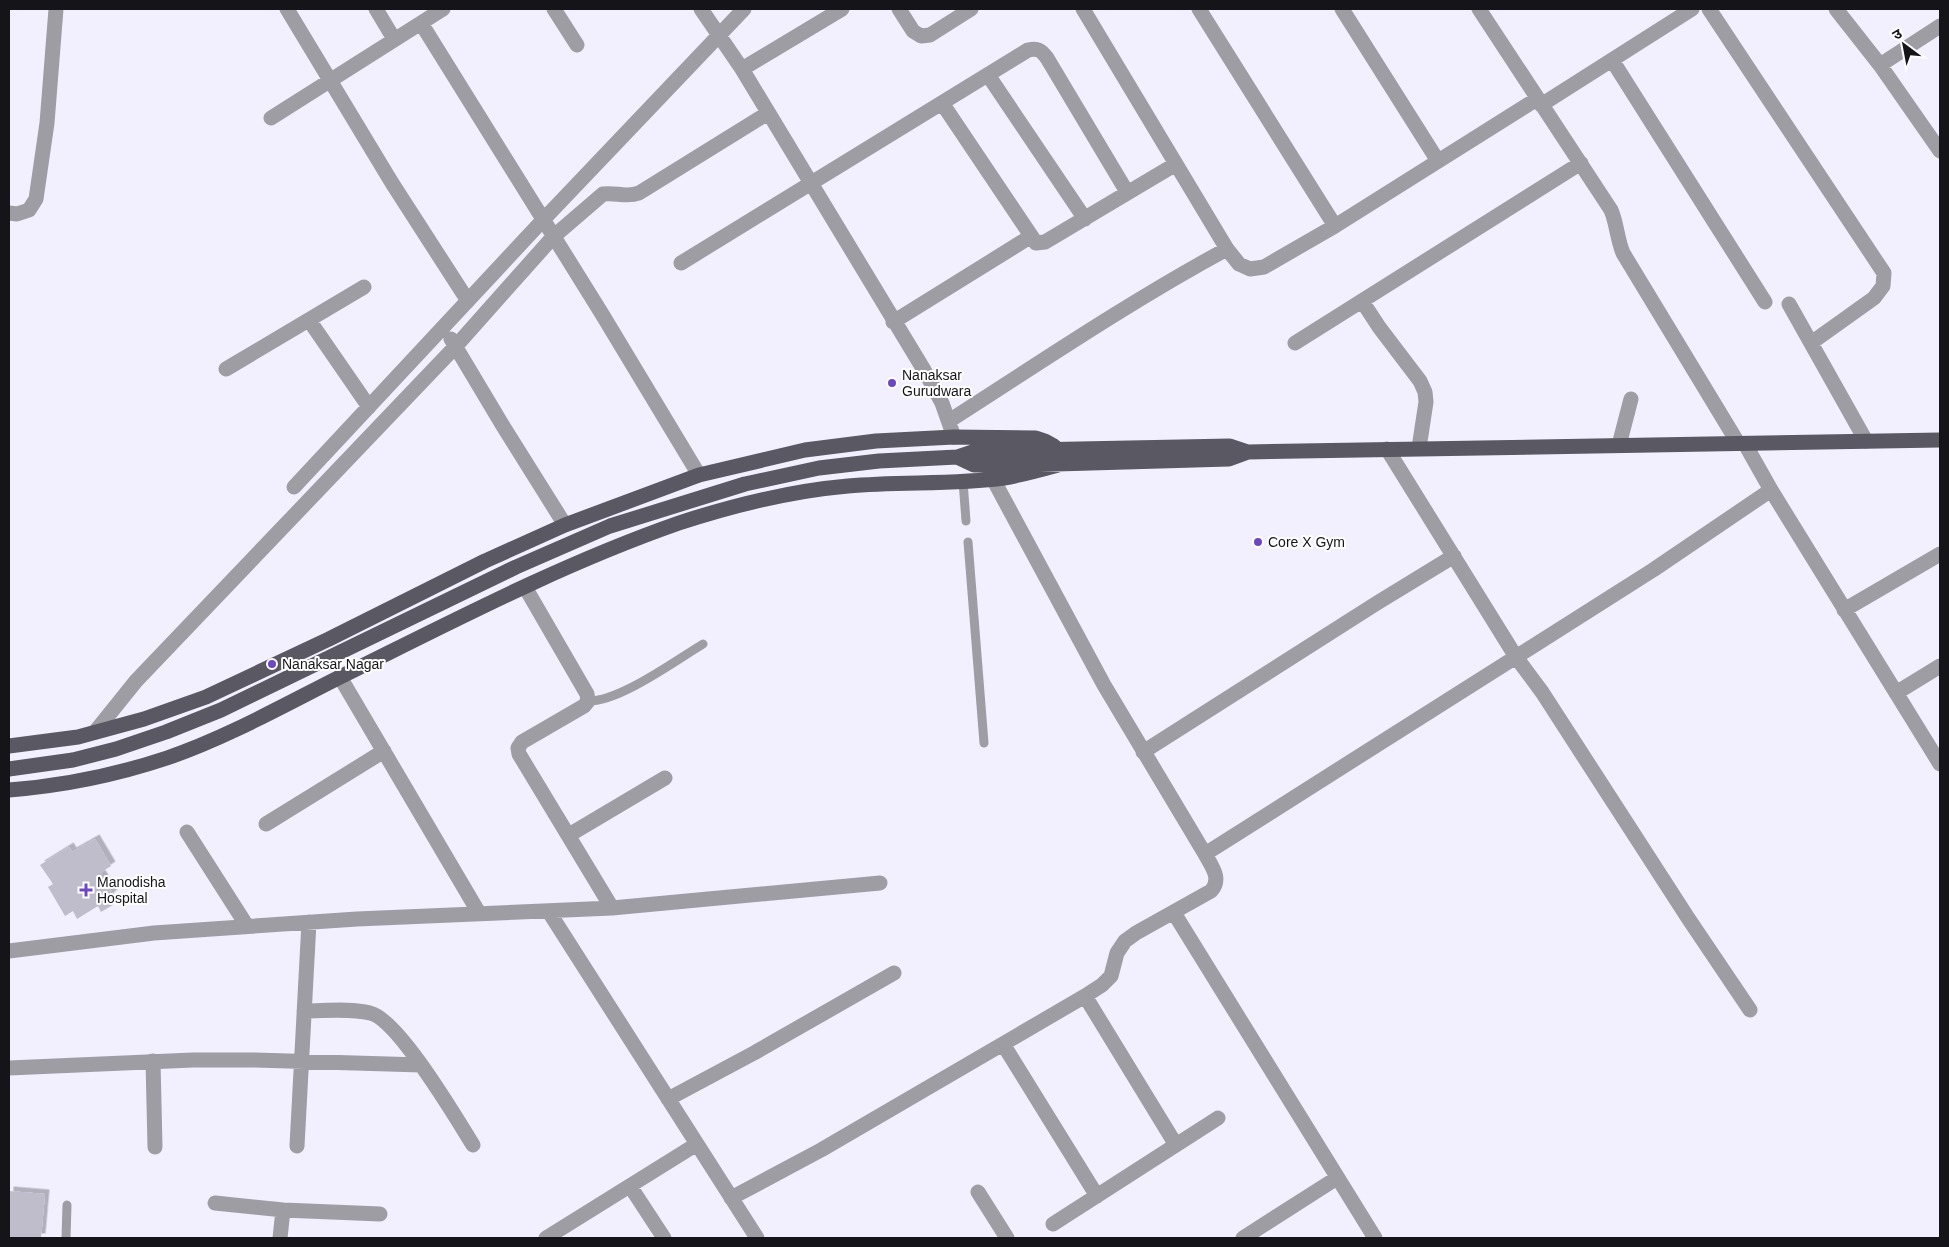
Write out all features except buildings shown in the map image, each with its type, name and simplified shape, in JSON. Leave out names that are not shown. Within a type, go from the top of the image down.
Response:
[{"type":"main road","points":[[9,746],[78,737],[144,719],[206,697],[329,639],[485,561],[565,525],[698,474],[805,450],[876,441],[954,437],[1036,438],[1058,449]]},
{"type":"main road","points":[[9,769],[73,760],[116,749],[166,732],[221,710],[516,568],[610,526],[745,484],[819,468],[879,461],[957,458],[975,451],[1058,449],[1229,459],[1248,452],[1940,440]]},
{"type":"main road","points":[[957,458],[974,465],[1058,465],[1168,454]]},
{"type":"main road","points":[[9,790],[35,788],[100,776],[168,757],[239,727],[525,587],[607,551],[678,524],[735,507],[801,491],[876,484],[993,479],[1028,473],[1058,465]]},
{"type":"street","points":[[9,213],[17,214],[29,210],[36,199],[47,124],[56,9]]},
{"type":"street","points":[[287,9],[392,183],[468,301]]},
{"type":"street","points":[[376,9],[394,40]]},
{"type":"street","points":[[271,118],[443,9]]},
{"type":"street","points":[[554,9],[576,45]]},
{"type":"street","points":[[701,9],[718,37],[742,69],[893,322],[924,370],[942,403],[954,437]]},
{"type":"street","points":[[294,487],[543,220],[744,9]]},
{"type":"street","points":[[742,69],[842,9]]},
{"type":"street","points":[[898,9],[913,31],[921,36],[930,35],[970,9]]},
{"type":"street","points":[[1083,9],[1227,249],[1239,264],[1250,269],[1264,267],[1335,226],[1438,161],[1612,60],[1689,9]]},
{"type":"street","points":[[1199,9],[1335,226]]},
{"type":"street","points":[[1342,9],[1438,161]]},
{"type":"street","points":[[1479,9],[1611,210],[1616,221],[1618,242],[1623,254],[1940,764]]},
{"type":"street","points":[[1709,9],[1884,273],[1883,286],[1874,298],[1811,343]]},
{"type":"street","points":[[1836,9],[1880,65],[1940,151]]},
{"type":"street","points":[[421,23],[602,314],[698,474]]},
{"type":"street","points":[[1880,65],[1940,26]]},
{"type":"street","points":[[681,263],[1028,50],[1036,48],[1042,51],[1127,192]]},
{"type":"street","points":[[1612,60],[1765,302]]},
{"type":"street","points":[[988,75],[1085,218]]},
{"type":"street","points":[[942,103],[1030,237],[1036,243],[1040,244],[1176,164]]},
{"type":"street","points":[[95,732],[136,681],[456,346],[553,237],[603,194],[612,193],[629,197],[638,193],[768,113]]},
{"type":"street","points":[[1294,343],[1581,163]]},
{"type":"street","points":[[893,322],[1030,237]]},
{"type":"street","points":[[949,421],[1138,300],[1227,249]]},
{"type":"street","points":[[226,369],[364,287]]},
{"type":"street","points":[[1362,300],[1379,327],[1420,381],[1425,392],[1426,402],[1419,448]]},
{"type":"street","points":[[1789,304],[1866,441]]},
{"type":"street","points":[[309,320],[369,407]]},
{"type":"street","points":[[444,327],[565,525]]},
{"type":"street","points":[[1619,445],[1631,399]]},
{"type":"street","points":[[1387,449],[1516,657],[1542,692],[1688,918],[1750,1010]]},
{"type":"street","points":[[305,474],[320,489]]},
{"type":"street","points":[[732,1198],[821,1150],[1085,996],[1102,985],[1111,976],[1117,953],[1125,942],[1136,933],[1174,913],[1211,891],[1216,886],[1216,879],[1205,854],[1099,677],[993,479]]},
{"type":"street","points":[[1205,854],[1653,570],[1771,490]]},
{"type":"street","points":[[1844,610],[1940,554]]},
{"type":"street","points":[[1143,752],[1454,556]]},
{"type":"street","points":[[525,587],[588,694],[588,701],[584,706],[522,742],[518,748],[519,754],[612,908]]},
{"type":"street","points":[[1896,694],[1940,666]]},
{"type":"street","points":[[340,677],[479,913]]},
{"type":"street","points":[[266,824],[384,751]]},
{"type":"street","points":[[569,835],[666,778]]},
{"type":"street","points":[[187,832],[247,926]]},
{"type":"street","points":[[9,951],[154,933],[309,922],[612,908],[880,883]]},
{"type":"street","points":[[549,912],[757,1238]]},
{"type":"street","points":[[1174,913],[1375,1238]]},
{"type":"street","points":[[297,1146],[309,922]]},
{"type":"street","points":[[668,1099],[754,1053],[894,973]]},
{"type":"street","points":[[1085,996],[1176,1145]]},
{"type":"street","points":[[304,1011],[371,1013],[386,1021],[421,1065],[473,1145]]},
{"type":"street","points":[[1003,1044],[1097,1196]]},
{"type":"street","points":[[9,1068],[255,1060],[421,1065]]},
{"type":"street","points":[[153,1062],[155,1148]]},
{"type":"street","points":[[1053,1224],[1218,1118]]},
{"type":"street","points":[[546,1238],[697,1144]]},
{"type":"street","points":[[1244,1238],[1337,1178]]},
{"type":"street","points":[[630,1186],[664,1238]]},
{"type":"street","points":[[978,1192],[1005,1238]]},
{"type":"street","points":[[214,1203],[283,1210],[380,1214]]},
{"type":"street","points":[[280,1238],[283,1210]]},
{"type":"lane","points":[[963,481],[966,522]]},
{"type":"lane","points":[[968,542],[984,743]]},
{"type":"lane","points":[[588,701],[598,701],[620,694],[703,644]]},
{"type":"lane","points":[[66,1238],[68,1205]]},
{"type":"place","name":"Nanaksar Gurudwara","points":[[892,383]]},
{"type":"place","name":"Core X Gym","points":[[1258,542]]},
{"type":"place","name":"Nanaksar Nagar","points":[[272,664]]},
{"type":"place","name":"Manodisha Hospital","points":[[86,890]]}]
